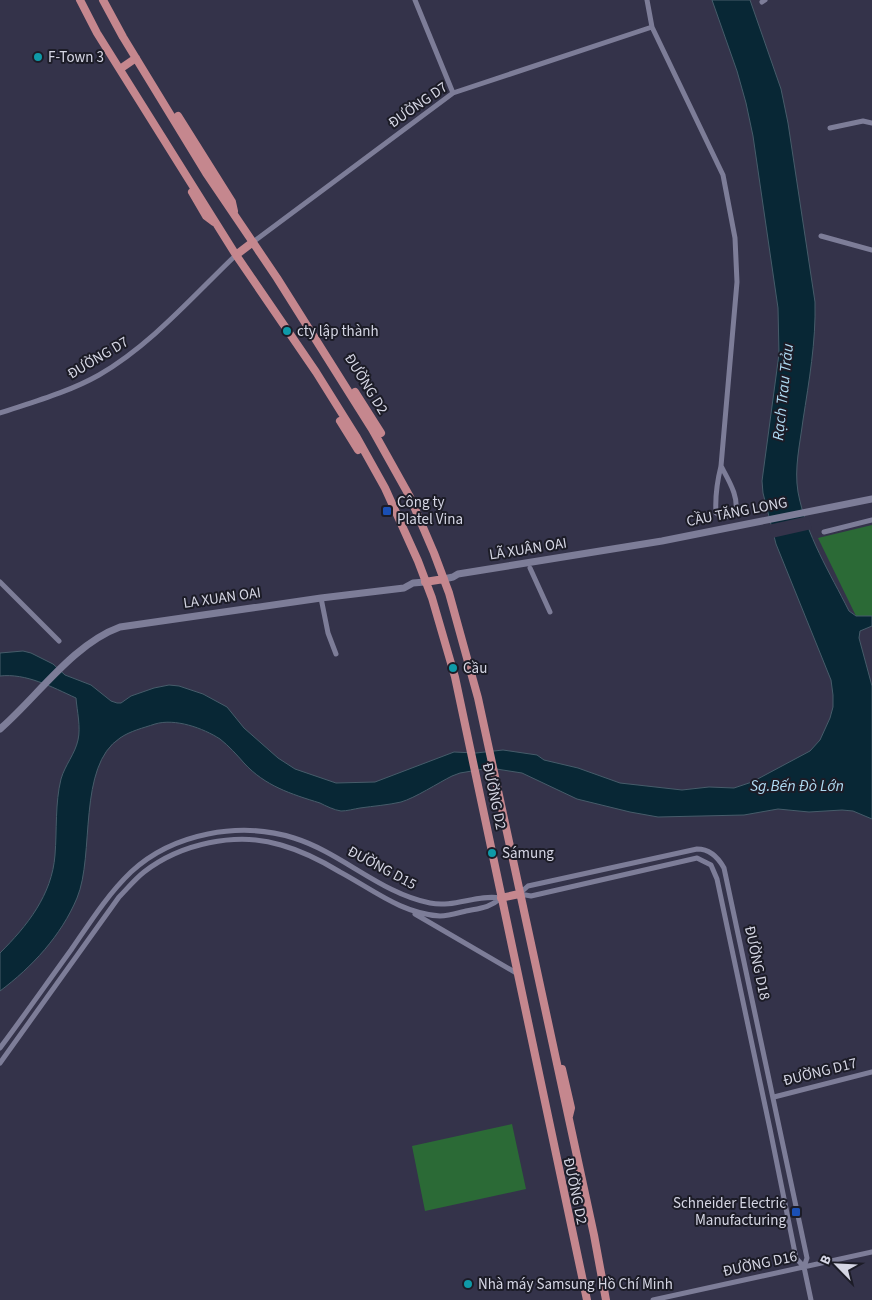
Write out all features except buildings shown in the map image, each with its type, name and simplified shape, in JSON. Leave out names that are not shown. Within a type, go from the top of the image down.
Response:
[{"type":"main road","name":"ĐƯỜNG D2","points":[[75,0],[90,28],[97,33]]},
{"type":"main road","name":"ĐƯỜNG D2","points":[[80,0],[97,33],[236,255],[296,341],[370,462],[390,497],[418,561],[447,646],[459,697],[588,1300]]},
{"type":"main road","name":"ĐƯỜNG D2","points":[[103,0],[121,34],[206,173],[277,278],[372,429],[404,486],[429,540],[449,593],[478,698],[594,1235],[606,1300]]},
{"type":"main road","name":"ĐƯỜNG D2","points":[[108,0],[122,26],[121,34]]},
{"type":"main road","points":[[120,69],[136,58]]},
{"type":"main road","points":[[236,255],[253,242]]},
{"type":"main road","name":"CẦU TĂNG LONG","points":[[444,579],[458,574],[689,536],[872,499]]},
{"type":"main road","points":[[425,582],[444,579]]},
{"type":"main road","name":"LA XUAN OAI","points":[[0,730],[80,650],[101,635],[120,627],[404,588],[413,583],[425,582]]},
{"type":"main road","points":[[501,898],[519,894]]},
{"type":"street","points":[[415,0],[453,93]]},
{"type":"street","points":[[647,0],[652,27],[723,175],[735,238],[737,282],[721,466],[715,504],[716,513],[722,517],[735,515],[738,506],[732,488],[721,466]]},
{"type":"street","name":"ĐƯỜNG D7","points":[[253,242],[453,93],[652,27]]},
{"type":"street","points":[[830,128],[864,121],[872,123]]},
{"type":"street","points":[[821,236],[872,250]]},
{"type":"street","name":"ĐƯỜNG D7","points":[[0,413],[80,385],[100,375],[143,345],[236,255]]},
{"type":"street","points":[[824,532],[872,520]]},
{"type":"street","points":[[530,568],[550,612]]},
{"type":"street","points":[[0,582],[59,641]]},
{"type":"street","points":[[321,598],[328,632],[336,654]]},
{"type":"street","name":"ĐƯỜNG D15","points":[[0,1048],[112,893],[132,871],[144,862],[170,846],[187,840],[227,831],[267,832],[293,837],[308,843],[394,891],[418,900],[442,905],[490,896],[501,898]]},
{"type":"street","name":"ĐƯỜNG D15","points":[[0,1063],[120,897],[143,873],[180,851],[226,841],[267,841],[281,844],[340,871],[410,911],[442,916],[491,906],[501,898]]},
{"type":"street","points":[[303,853],[308,843]]},
{"type":"street","name":"ĐƯỜNG D18","points":[[519,894],[528,886],[697,849],[705,849],[719,860],[724,868],[774,1096],[807,1258],[804,1267]]},
{"type":"street","name":"ĐƯỜNG D18","points":[[519,894],[531,896],[697,858],[710,865],[717,879],[796,1258],[804,1267],[811,1300]]},
{"type":"street","points":[[389,900],[394,891]]},
{"type":"street","points":[[410,911],[518,974]]},
{"type":"street","name":"ĐƯỜNG D17","points":[[774,1096],[872,1072]]},
{"type":"street","name":"ĐƯỜNG D16","points":[[653,1300],[872,1252]]},
{"type":"green space","points":[[872,525],[872,616],[856,616],[818,538]]},
{"type":"green space","points":[[512,1124],[526,1189],[425,1211],[412,1146]]},
{"type":"water","points":[[712,0],[750,0],[781,89],[788,123],[815,302],[812,361],[797,465],[798,492],[813,539],[849,611],[856,616],[872,616],[872,626],[860,631],[859,638],[872,686],[872,819],[853,811],[809,812],[778,809],[744,815],[658,817],[577,799],[522,773],[490,768],[452,776],[420,794],[401,802],[341,811],[279,788],[261,778],[220,739],[205,731],[180,723],[163,722],[137,730],[120,738],[107,751],[98,769],[92,790],[85,859],[77,898],[54,938],[23,972],[0,991],[0,953],[20,932],[36,909],[49,883],[53,870],[59,788],[63,774],[77,745],[79,730],[76,698],[48,685],[29,679],[0,676],[0,653],[23,651],[31,653],[53,664],[65,675],[91,685],[111,701],[117,703],[121,703],[131,696],[154,688],[169,685],[179,686],[203,694],[227,707],[244,728],[278,758],[295,769],[336,783],[375,782],[454,752],[476,753],[503,750],[537,755],[544,760],[578,768],[620,783],[682,790],[709,787],[734,788],[752,782],[810,751],[820,740],[833,707],[831,680],[776,544],[763,493],[762,481],[779,354],[778,308],[753,136],[737,71]]},
{"type":"pier","points":[[808,516],[812,529],[772,538],[768,525]]},
{"type":"place","name":"F-Town 3","points":[[38,57]]},
{"type":"place","name":"cty lập thành","points":[[287,331]]},
{"type":"place","name":"Công ty Platel Vina","points":[[387,511]]},
{"type":"place","name":"Cầu","points":[[453,668]]},
{"type":"place","name":"Sámung","points":[[492,853]]},
{"type":"place","name":"Schneider Electric Manufacturing","points":[[796,1212]]},
{"type":"place","name":"Nhà máy Samsung Hồ Chí Minh","points":[[468,1284]]},
{"type":"water label","name":"Rạch Trau Trảu","points":[[783,392]]},
{"type":"water label","name":"Sg.Bến Đò Lớn","points":[[797,786]]}]
